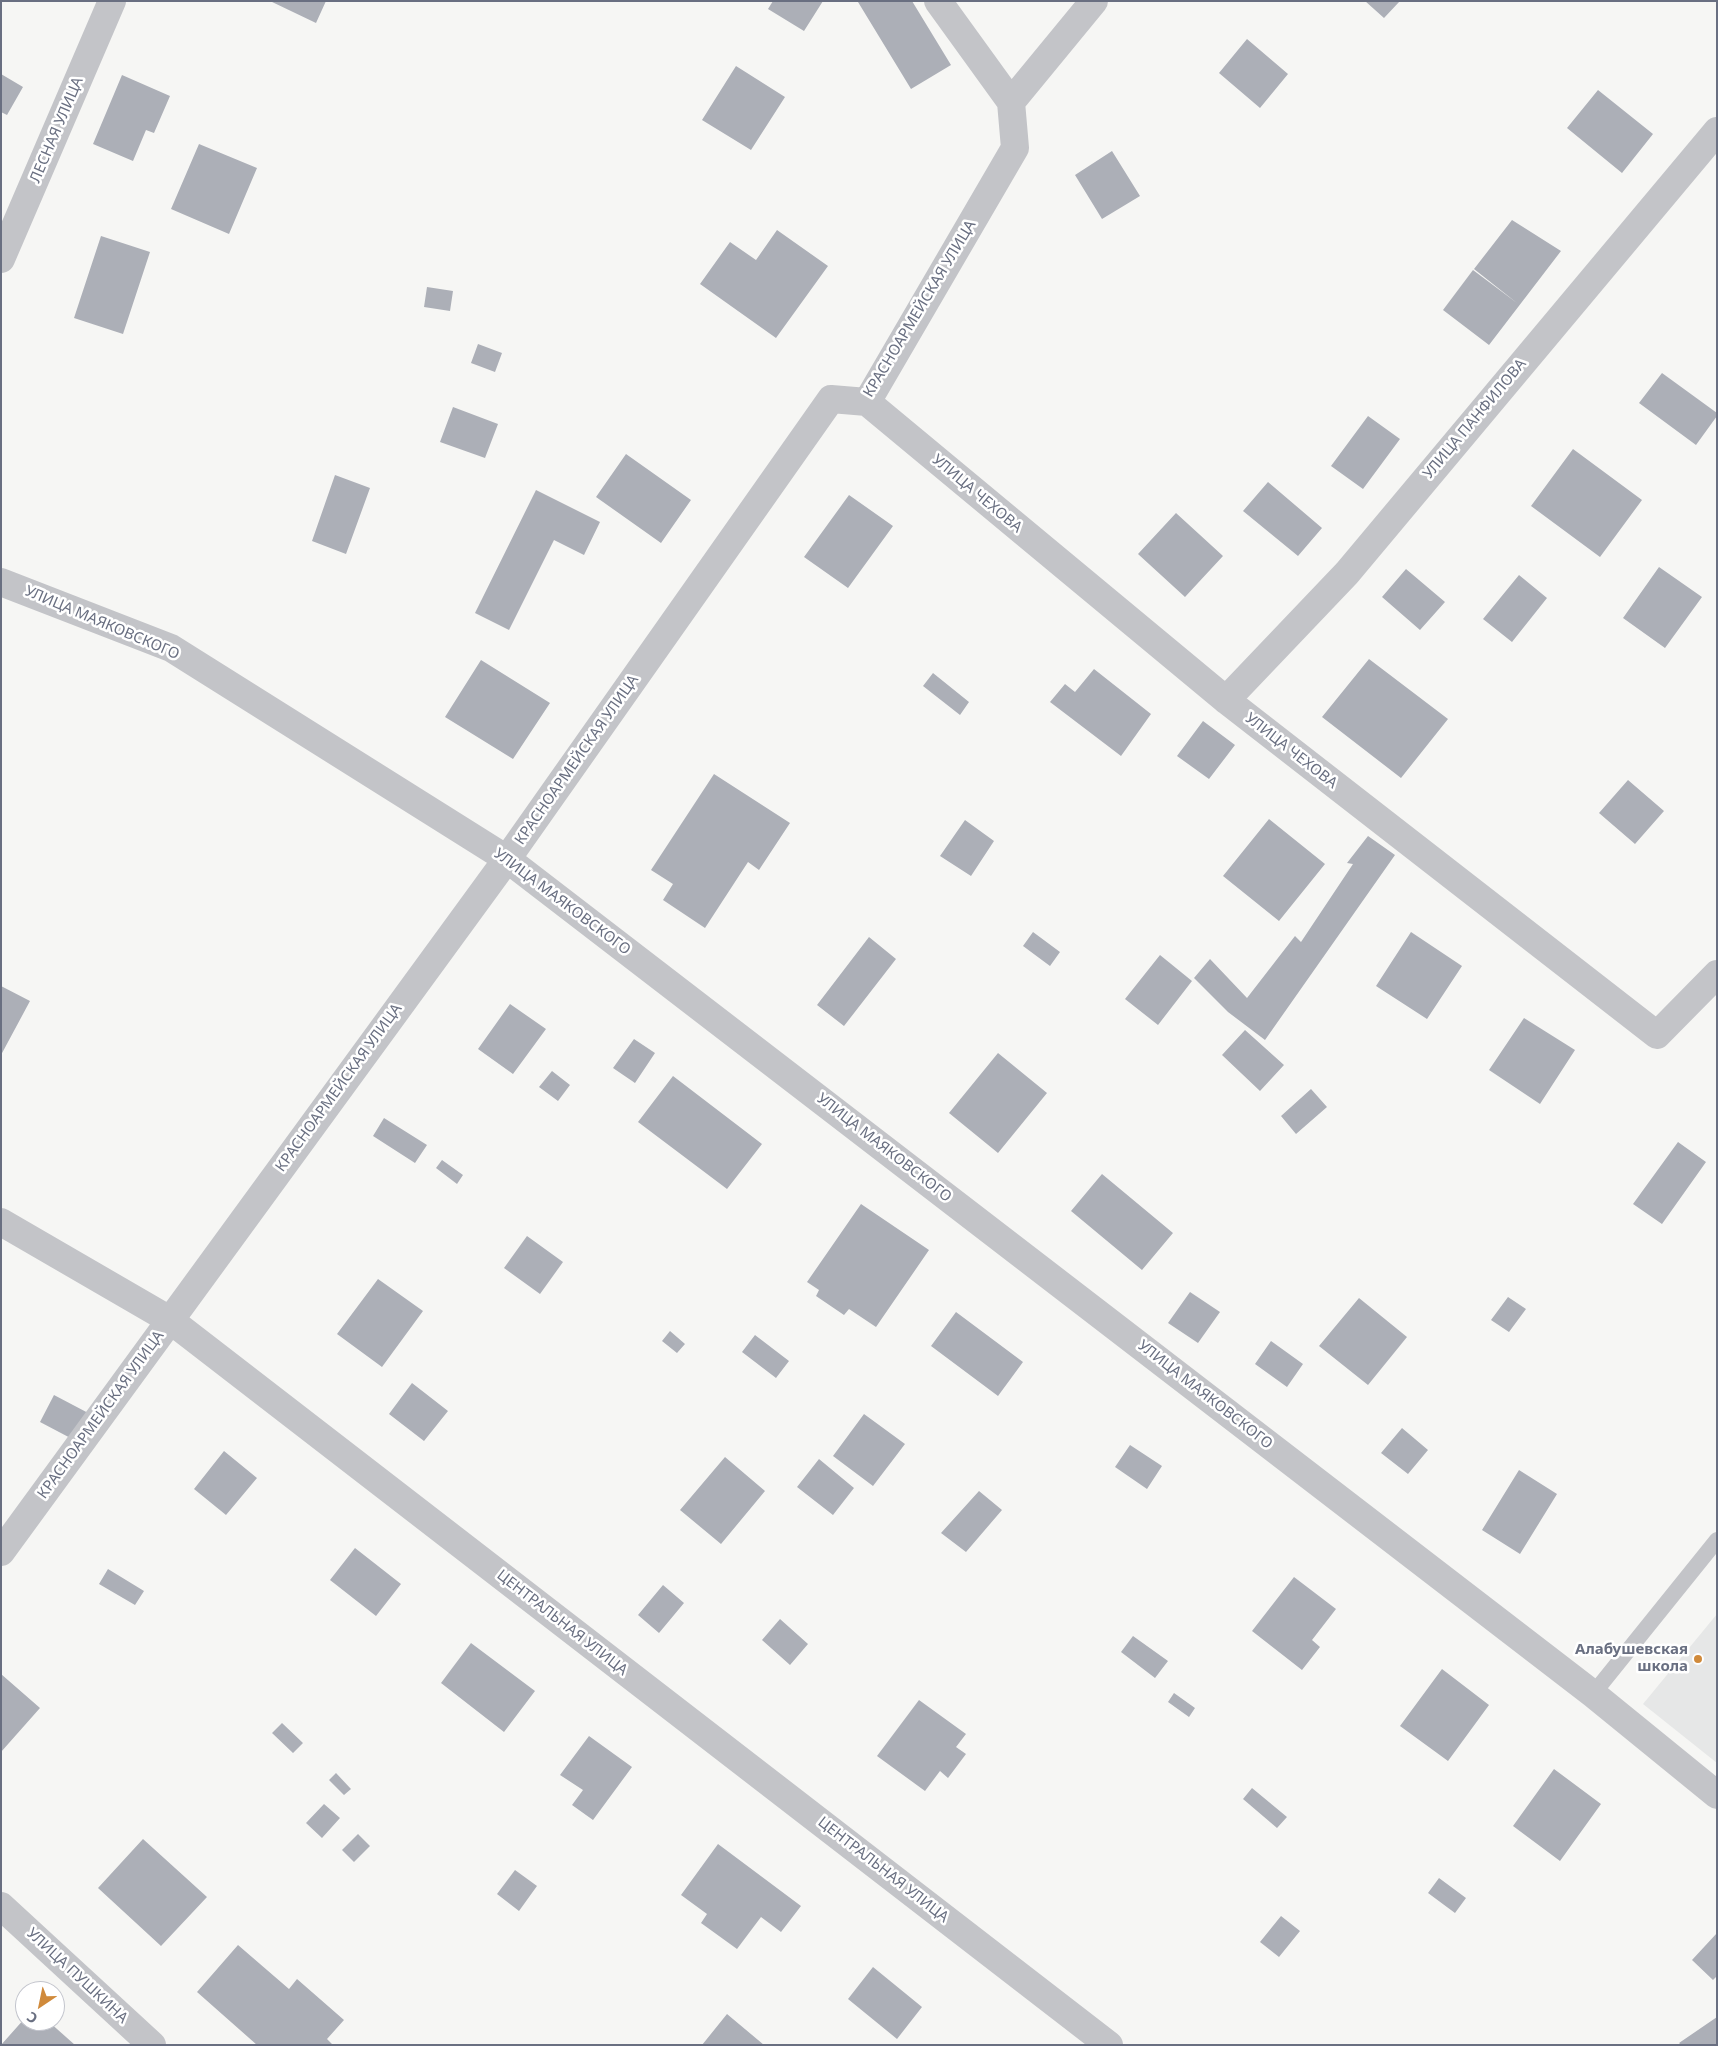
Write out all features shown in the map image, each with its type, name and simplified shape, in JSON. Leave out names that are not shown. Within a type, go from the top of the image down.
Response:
[{"type":"street","name":"ЛЕСНАЯ УЛИЦА","points":[[1,260],[112,1]]},
{"type":"street","points":[[938,1],[1011,102],[1094,1]]},
{"type":"street","name":"КРАСНОАРМЕЙСКАЯ УЛИЦА","points":[[1,1552],[507,859],[831,399],[867,402],[1015,148],[1011,102]]},
{"type":"street","name":"УЛИЦА ПАНФИЛОВА","points":[[1226,700],[1347,573],[1717,131]]},
{"type":"street","name":"УЛИЦА ЧЕХОВА","points":[[867,402],[1226,700],[1657,1035],[1717,974]]},
{"type":"street","name":"УЛИЦА МАЯКОВСКОГО","points":[[1,582],[171,648],[507,859],[1593,1694],[1717,1795]]},
{"type":"street","name":"ЦЕНТРАЛЬНАЯ УЛИЦА","points":[[1,1222],[170,1320],[1109,2045]]},
{"type":"street","name":"УЛИЦА ПУШКИНА","points":[[1,1906],[152,2045]]},
{"type":"lane","points":[[1593,1694],[1717,1540]]},
{"type":"shaded area","name":"Алабушевская школа","points":[[1717,1614],[1717,1763],[1643,1704]]},
{"type":"building","points":[[270,1],[326,1],[316,23]]},
{"type":"building","points":[[773,1],[823,1],[804,31],[768,9]]},
{"type":"building","points":[[912,1],[951,65],[911,89],[858,2]]},
{"type":"building","points":[[1365,1],[1400,1],[1384,18]]},
{"type":"building","points":[[1247,39],[1288,74],[1260,108],[1219,73]]},
{"type":"building","points":[[736,66],[785,97],[751,150],[702,120]]},
{"type":"building","points":[[1,74],[23,87],[7,115],[1,112]]},
{"type":"building","points":[[122,75],[170,96],[154,133],[146,130],[133,161],[93,144]]},
{"type":"building","points":[[1598,90],[1653,134],[1622,173],[1567,128]]},
{"type":"building","points":[[199,144],[257,168],[229,234],[171,209]]},
{"type":"building","points":[[1112,151],[1140,196],[1102,219],[1075,175]]},
{"type":"building","points":[[1512,220],[1561,251],[1489,345],[1443,310],[1473,270],[1517,303],[1474,269]]},
{"type":"building","points":[[777,230],[828,266],[776,338],[700,284],[730,242],[756,260]]},
{"type":"building","points":[[101,236],[150,252],[123,334],[74,318]]},
{"type":"building","points":[[427,287],[453,291],[450,311],[424,307]]},
{"type":"building","points":[[478,344],[502,353],[495,372],[471,363]]},
{"type":"building","points":[[1662,373],[1717,413],[1717,416],[1696,445],[1639,403]]},
{"type":"building","points":[[453,407],[498,424],[485,458],[440,442]]},
{"type":"building","points":[[1368,416],[1400,439],[1363,489],[1331,466]]},
{"type":"building","points":[[1573,449],[1642,500],[1600,557],[1531,506]]},
{"type":"building","points":[[626,454],[691,500],[661,543],[596,497]]},
{"type":"building","points":[[335,475],[370,488],[346,554],[312,541]]},
{"type":"building","points":[[1268,482],[1322,528],[1298,556],[1243,511]]},
{"type":"building","points":[[536,490],[600,522],[584,555],[554,540],[509,630],[475,613]]},
{"type":"building","points":[[849,495],[893,526],[848,588],[804,557]]},
{"type":"building","points":[[1176,513],[1223,556],[1185,597],[1138,554]]},
{"type":"building","points":[[1659,567],[1702,597],[1665,648],[1623,618]]},
{"type":"building","points":[[1406,569],[1445,602],[1420,630],[1382,597]]},
{"type":"building","points":[[1519,575],[1547,598],[1512,642],[1483,619]]},
{"type":"building","points":[[1369,659],[1448,719],[1401,778],[1322,717]]},
{"type":"building","points":[[481,660],[550,703],[513,759],[445,717]]},
{"type":"building","points":[[1094,669],[1151,714],[1121,756],[1050,702],[1065,684],[1075,692]]},
{"type":"building","points":[[933,673],[969,702],[960,715],[923,686]]},
{"type":"building","points":[[1203,721],[1235,745],[1209,779],[1177,756]]},
{"type":"building","points":[[714,774],[790,823],[759,870],[748,862],[705,928],[663,900],[673,884],[651,870]]},
{"type":"building","points":[[1628,780],[1664,811],[1635,844],[1599,813]]},
{"type":"building","points":[[1269,819],[1325,864],[1279,921],[1223,876]]},
{"type":"building","points":[[965,820],[994,841],[971,876],[940,856]]},
{"type":"building","points":[[1368,836],[1395,855],[1265,1040],[1228,1012],[1194,978],[1210,959],[1247,998],[1295,936],[1301,942],[1353,864],[1347,863]]},
{"type":"building","points":[[1033,932],[1060,952],[1050,966],[1023,946]]},
{"type":"building","points":[[1411,932],[1462,966],[1427,1019],[1376,986]]},
{"type":"building","points":[[869,937],[896,959],[844,1026],[817,1005]]},
{"type":"building","points":[[1160,955],[1192,981],[1158,1025],[1125,999]]},
{"type":"building","points":[[1,986],[30,1001],[1,1055]]},
{"type":"building","points":[[510,1004],[546,1029],[513,1074],[478,1049]]},
{"type":"building","points":[[1524,1018],[1575,1050],[1540,1104],[1489,1070]]},
{"type":"building","points":[[1245,1030],[1284,1065],[1260,1091],[1222,1055]]},
{"type":"building","points":[[634,1039],[655,1053],[635,1083],[613,1068]]},
{"type":"building","points":[[998,1053],[1047,1093],[998,1153],[949,1113]]},
{"type":"building","points":[[552,1071],[570,1085],[558,1101],[539,1087]]},
{"type":"building","points":[[673,1076],[762,1144],[727,1189],[638,1122]]},
{"type":"building","points":[[1311,1089],[1327,1107],[1296,1134],[1281,1116]]},
{"type":"building","points":[[384,1118],[427,1145],[415,1163],[373,1136]]},
{"type":"building","points":[[1678,1142],[1706,1162],[1662,1224],[1633,1204]]},
{"type":"building","points":[[442,1160],[463,1175],[457,1184],[436,1168]]},
{"type":"building","points":[[1102,1174],[1173,1233],[1142,1270],[1071,1211]]},
{"type":"building","points":[[861,1204],[929,1250],[876,1327],[849,1309],[844,1315],[816,1296],[819,1290],[807,1282]]},
{"type":"building","points":[[527,1236],[563,1262],[540,1294],[504,1268]]},
{"type":"building","points":[[378,1279],[423,1311],[382,1367],[337,1334]]},
{"type":"building","points":[[1190,1292],[1220,1312],[1198,1343],[1168,1323]]},
{"type":"building","points":[[1508,1297],[1526,1309],[1509,1332],[1491,1320]]},
{"type":"building","points":[[1359,1298],[1407,1337],[1368,1385],[1319,1346]]},
{"type":"building","points":[[956,1312],[1023,1362],[998,1396],[931,1346]]},
{"type":"building","points":[[670,1331],[685,1344],[677,1353],[662,1341]]},
{"type":"building","points":[[755,1335],[789,1361],[776,1378],[742,1352]]},
{"type":"building","points":[[1271,1341],[1303,1364],[1287,1387],[1255,1364]]},
{"type":"building","points":[[412,1383],[448,1411],[424,1441],[389,1414]]},
{"type":"building","points":[[54,1395],[92,1415],[78,1442],[40,1422]]},
{"type":"building","points":[[864,1414],[905,1444],[873,1486],[833,1456]]},
{"type":"building","points":[[1402,1428],[1428,1450],[1408,1474],[1381,1453]]},
{"type":"building","points":[[1130,1445],[1162,1466],[1147,1489],[1115,1467]]},
{"type":"building","points":[[224,1451],[257,1478],[226,1515],[194,1489]]},
{"type":"building","points":[[725,1457],[765,1491],[721,1544],[680,1510]]},
{"type":"building","points":[[819,1459],[854,1488],[833,1515],[797,1487]]},
{"type":"building","points":[[1519,1470],[1557,1494],[1520,1554],[1482,1530]]},
{"type":"building","points":[[979,1491],[1002,1510],[966,1552],[941,1533]]},
{"type":"building","points":[[355,1548],[401,1584],[376,1616],[330,1580]]},
{"type":"building","points":[[108,1569],[144,1591],[135,1605],[99,1584]]},
{"type":"building","points":[[1294,1577],[1336,1609],[1312,1640],[1320,1647],[1302,1670],[1252,1631]]},
{"type":"building","points":[[663,1585],[684,1603],[659,1633],[638,1615]]},
{"type":"building","points":[[780,1619],[808,1644],[790,1665],[762,1640]]},
{"type":"building","points":[[1133,1636],[1168,1661],[1155,1678],[1121,1652]]},
{"type":"building","points":[[471,1643],[535,1691],[504,1732],[441,1683]]},
{"type":"building","points":[[1442,1669],[1489,1705],[1448,1761],[1400,1726]]},
{"type":"building","points":[[1,1674],[40,1708],[1,1752]]},
{"type":"building","points":[[1174,1693],[1195,1708],[1189,1717],[1168,1702]]},
{"type":"building","points":[[919,1700],[966,1734],[956,1747],[966,1754],[948,1778],[940,1771],[925,1791],[877,1756]]},
{"type":"building","points":[[282,1723],[303,1743],[293,1753],[272,1733]]},
{"type":"building","points":[[589,1736],[632,1767],[593,1820],[572,1805],[583,1790],[560,1775]]},
{"type":"building","points":[[1554,1769],[1601,1804],[1560,1861],[1513,1826]]},
{"type":"building","points":[[336,1773],[351,1789],[344,1795],[329,1780]]},
{"type":"building","points":[[1252,1788],[1287,1817],[1277,1828],[1243,1799]]},
{"type":"building","points":[[324,1804],[340,1818],[322,1838],[306,1823]]},
{"type":"building","points":[[358,1834],[370,1846],[354,1862],[342,1850]]},
{"type":"building","points":[[143,1839],[207,1897],[161,1946],[98,1888]]},
{"type":"building","points":[[718,1844],[801,1906],[781,1932],[761,1917],[737,1949],[701,1923],[707,1914],[681,1895]]},
{"type":"building","points":[[515,1870],[537,1886],[519,1911],[497,1894]]},
{"type":"building","points":[[1439,1878],[1466,1898],[1455,1913],[1428,1893]]},
{"type":"building","points":[[1281,1916],[1300,1931],[1279,1957],[1260,1942]]},
{"type":"building","points":[[1717,1933],[1717,1976],[1713,1980],[1692,1960]]},
{"type":"building","points":[[238,1945],[289,1989],[297,1979],[344,2020],[327,2039],[333,2045],[257,2045],[197,1992]]},
{"type":"building","points":[[873,1967],[922,2007],[897,2039],[848,1999]]},
{"type":"building","points":[[727,2014],[764,2045],[702,2045]]},
{"type":"building","points":[[1717,2017],[1717,2045],[1681,2045],[1679,2043]]},
{"type":"building","points":[[15,2029],[15,2031],[59,2031],[75,2045],[1,2045]]},
{"type":"place","name":"Алабушевская школа","points":[[1698,1659]]}]
